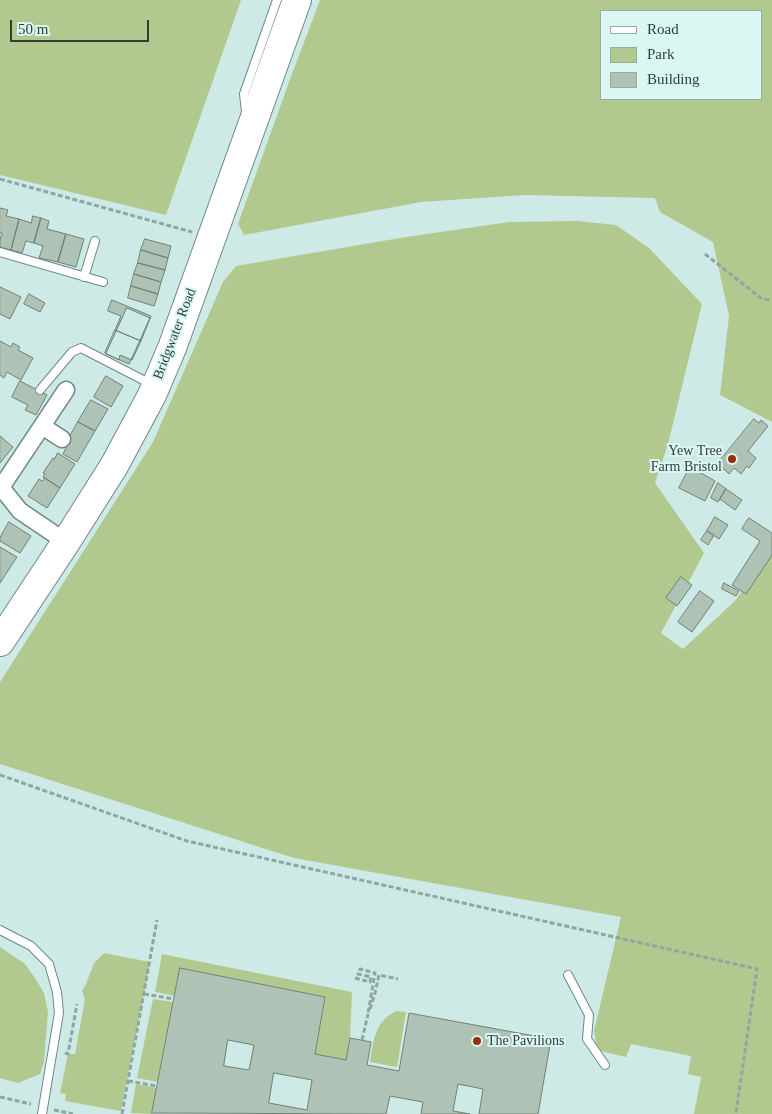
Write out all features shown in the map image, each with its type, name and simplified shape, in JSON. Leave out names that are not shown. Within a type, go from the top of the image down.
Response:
[{"type":"highway","name":"Bridgwater Road","points":[[0,642],[114,466],[155,386],[172,348],[297,0]]},
{"type":"street","points":[[66,390],[1,488],[20,511],[66,542]]},
{"type":"street","points":[[42,426],[62,439]]},
{"type":"lane","points":[[249,132],[244,94],[277,0]]},
{"type":"lane","points":[[84,277],[95,241]]},
{"type":"lane","points":[[0,252],[103,282]]},
{"type":"lane","points":[[40,390],[72,352],[81,348],[155,386]]},
{"type":"lane","points":[[0,930],[30,946],[49,964],[57,992],[59,1013],[42,1114]]},
{"type":"lane","points":[[568,975],[590,1015],[587,1039],[605,1065]]},
{"type":"path","points":[[0,179],[212,237]]},
{"type":"path","points":[[705,254],[762,299],[772,300]]},
{"type":"path","points":[[0,775],[187,841],[757,969],[737,1114]]},
{"type":"path","points":[[122,1114],[157,920]]},
{"type":"path","points":[[355,978],[370,982],[371,976],[358,974],[360,969],[375,973],[362,1040]]},
{"type":"path","points":[[368,1014],[376,993],[379,975],[398,979]]},
{"type":"path","points":[[144,994],[174,999]]},
{"type":"path","points":[[128,1081],[157,1086]]},
{"type":"green space","points":[[0,0],[241,0],[166,215],[0,175]]},
{"type":"green space","points":[[320,0],[772,0],[772,422],[720,395],[729,316],[713,242],[660,212],[655,198],[525,195],[421,202],[244,235],[238,224]]},
{"type":"green space","points":[[577,221],[616,225],[649,248],[702,304],[668,444],[655,483],[704,553],[661,633],[683,649],[736,600],[772,543],[772,1114],[694,1114],[701,1077],[688,1074],[691,1056],[631,1044],[626,1057],[601,1051],[596,1043],[594,1031],[621,917],[294,858],[0,764],[0,682],[153,442],[223,282],[236,266],[400,238],[509,222]]},
{"type":"green space","points":[[0,947],[25,964],[44,993],[48,1012],[44,1062],[40,1074],[18,1083],[0,1078]]},
{"type":"green space","points":[[104,953],[150,962],[121,1111],[65,1101],[66,1094],[60,1093],[68,1054],[75,1054],[85,999],[82,991],[94,963]]},
{"type":"green space","points":[[162,954],[352,992],[350,1038],[346,1060],[315,1054],[325,997],[180,968],[175,996],[155,992]]},
{"type":"green space","points":[[153,999],[173,1002],[158,1082],[137,1078]]},
{"type":"green space","points":[[397,1011],[406,1012],[397,1067],[370,1062],[376,1032],[384,1020]]},
{"type":"green space","points":[[136,1084],[157,1088],[152,1114],[131,1113]]},
{"type":"building","points":[[0,208],[8,210],[6,216],[19,219],[11,250],[0,247],[2,233],[0,233]]},
{"type":"building","points":[[33,216],[41,218],[34,243],[26,241],[22,253],[11,250],[19,219],[31,223]]},
{"type":"building","points":[[41,218],[49,221],[47,229],[66,234],[58,262],[39,258],[43,246],[34,243]]},
{"type":"building","points":[[66,234],[84,239],[76,267],[58,262]]},
{"type":"building","points":[[145,239],[171,246],[168,258],[141,250]]},
{"type":"building","points":[[141,250],[168,258],[165,270],[138,263]]},
{"type":"building","points":[[138,263],[165,270],[161,282],[134,274]]},
{"type":"building","points":[[134,274],[161,282],[158,294],[131,286]]},
{"type":"building","points":[[131,286],[158,294],[154,306],[128,298]]},
{"type":"building","points":[[0,287],[21,297],[10,319],[0,314]]},
{"type":"building","points":[[29,294],[45,303],[40,312],[24,304]]},
{"type":"building","points":[[112,300],[151,316],[141,341],[115,330],[121,316],[108,311]]},
{"type":"building","points":[[127,308],[150,318],[129,364],[106,354]]},
{"type":"building","points":[[115,330],[141,341],[132,360],[120,355],[119,360],[105,353]]},
{"type":"building","points":[[0,341],[11,347],[13,343],[20,347],[18,350],[33,358],[21,380],[7,372],[4,378],[0,375]]},
{"type":"building","points":[[106,376],[123,386],[111,407],[94,397]]},
{"type":"building","points":[[20,381],[47,395],[36,415],[25,410],[28,405],[12,397]]},
{"type":"building","points":[[91,400],[108,409],[95,431],[78,422]]},
{"type":"building","points":[[754,419],[759,423],[761,420],[768,426],[748,451],[756,458],[749,468],[747,466],[741,474],[734,468],[729,474],[724,469],[720,473],[714,468]]},
{"type":"building","points":[[78,422],[95,431],[77,462],[63,454],[67,446],[65,445]]},
{"type":"building","points":[[0,436],[13,447],[0,463]]},
{"type":"building","points":[[58,453],[75,464],[60,488],[43,477],[45,474],[43,473]]},
{"type":"building","points":[[690,467],[715,481],[705,501],[679,488]]},
{"type":"building","points":[[45,478],[60,488],[47,508],[28,496],[39,479],[42,481]]},
{"type":"building","points":[[718,483],[726,489],[718,502],[711,498]]},
{"type":"building","points":[[726,489],[742,500],[735,510],[720,499]]},
{"type":"building","points":[[715,517],[728,525],[719,539],[707,531]]},
{"type":"building","points":[[749,518],[772,533],[772,555],[746,594],[732,585],[760,541],[742,529]]},
{"type":"building","points":[[9,522],[31,536],[20,553],[0,541]]},
{"type":"building","points":[[707,531],[714,535],[708,545],[701,540]]},
{"type":"building","points":[[0,547],[17,557],[0,583]]},
{"type":"building","points":[[681,577],[692,585],[677,606],[666,598]]},
{"type":"building","points":[[724,583],[739,591],[736,596],[722,589]]},
{"type":"building","points":[[700,591],[714,601],[692,632],[678,622]]},
{"type":"building","name":"The Pavilions","points":[[180,968],[325,997],[315,1054],[346,1060],[350,1038],[371,1042],[367,1065],[399,1071],[409,1013],[551,1039],[538,1114],[479,1114],[483,1089],[458,1084],[453,1111],[470,1114],[421,1114],[423,1102],[390,1096],[386,1114],[152,1113]],"holes":[[[228,1040],[254,1045],[249,1070],[224,1066]],[[274,1073],[312,1080],[307,1110],[269,1103]]]},
{"type":"place","name":"Yew Tree Farm Bristol","points":[[732,459]]},
{"type":"place","name":"The Pavilions","points":[[477,1041]]}]
